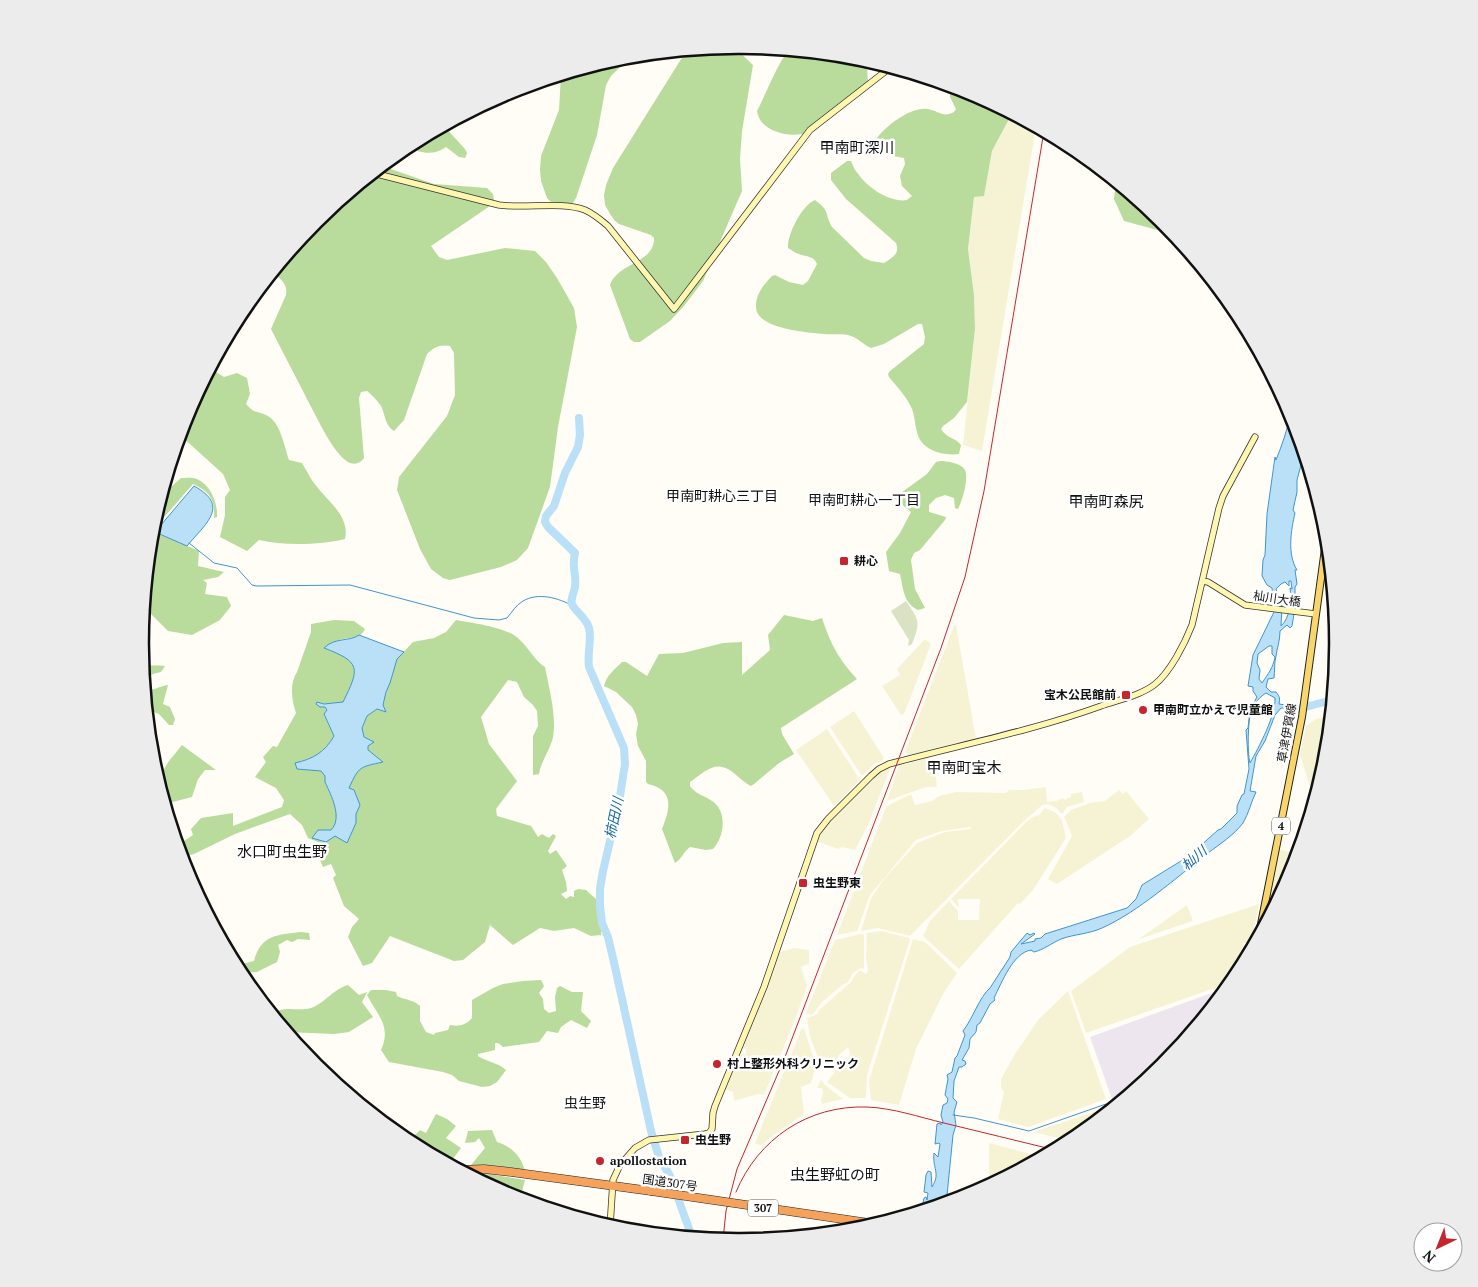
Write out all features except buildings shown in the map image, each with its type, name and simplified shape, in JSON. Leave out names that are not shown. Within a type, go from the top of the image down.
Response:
[{"type":"highway","name":"国道307号","points":[[473,1169],[484,1169],[651,1191],[857,1221]]},
{"type":"main road","name":"草津伊賀線","points":[[1263,913],[1302,717],[1323,562]]},
{"type":"street","points":[[381,175],[509,207],[568,207],[584,210],[598,217],[608,226],[674,309],[810,130],[884,72]]},
{"type":"street","points":[[610,1219],[612,1186],[620,1165],[635,1148],[653,1139],[704,1134],[709,1133],[712,1129],[713,1113],[764,988],[814,841],[824,824],[875,773],[889,764],[1069,717],[1136,694],[1154,685],[1164,675],[1187,639],[1223,496],[1255,437]]},
{"type":"street","name":"杣川大橋","points":[[1202,581],[1208,582],[1245,605],[1316,614]]},
{"type":"shaded area","points":[[1009,120],[1035,134],[982,451],[963,445],[975,329],[974,295],[968,249],[974,197],[984,195],[992,151]]},
{"type":"shaded area","points":[[956,625],[976,739],[909,755],[905,752]]},
{"type":"shaded area","points":[[925,639],[931,644],[904,714],[901,715],[882,686],[900,675],[897,669]]},
{"type":"shaded area","points":[[854,711],[884,758],[882,761],[874,764],[862,776],[830,727]]},
{"type":"shaded area","points":[[1324,717],[1311,788],[1300,755],[1306,726],[1316,719]]},
{"type":"shaded area","points":[[827,729],[860,780],[834,806],[796,750]]},
{"type":"shaded area","points":[[930,757],[935,771],[937,787],[926,787],[887,801],[899,766]]},
{"type":"shaded area","points":[[890,768],[869,823],[855,850],[842,847],[838,849],[816,841],[828,823],[880,772]]},
{"type":"shaded area","points":[[1046,787],[1047,802],[1063,798],[1064,800],[1071,797],[1071,794],[1082,792],[1084,802],[1067,807],[1062,814],[1055,807],[1047,804],[1042,805],[910,936],[878,928],[861,931],[871,898],[884,879],[917,843],[945,832],[971,829],[971,827],[942,831],[916,840],[870,895],[857,931],[837,935],[886,807],[911,794],[915,805],[956,792],[1006,793],[1009,790]]},
{"type":"shaded area","points":[[1119,790],[1123,794],[1126,791],[1149,819],[1130,836],[1057,884],[1048,879],[1072,836],[1064,817],[1071,810],[1090,803],[1105,801]]},
{"type":"shaded area","points":[[1045,808],[1056,813],[1062,820],[1066,838],[1033,890],[1020,904],[1018,903],[959,969],[923,936],[930,921],[949,901],[958,911],[958,920],[979,920],[980,899],[958,899],[959,908],[951,899],[1026,822],[1039,815]]},
{"type":"shaded area","points":[[1278,849],[1289,852],[1284,869],[1272,895],[1270,893]]},
{"type":"shaded area","points":[[1259,904],[1253,932],[1247,943],[1243,943],[1244,947],[1218,987],[1086,1033],[1071,991],[1130,947]]},
{"type":"shaded area","points":[[1187,905],[1193,921],[1139,939]]},
{"type":"shaded area","points":[[882,931],[909,938],[910,940],[867,1075],[866,1098],[850,1098],[827,1082],[838,1068],[848,1061],[850,1053],[848,1047],[839,1055],[834,1065],[821,1069],[810,1037],[807,1018],[818,1014],[819,1010],[851,982],[860,970],[866,974],[868,971],[866,933]]},
{"type":"shaded area","points":[[864,935],[864,969],[861,968],[853,973],[848,982],[822,1002],[812,1015],[806,1013],[835,940]]},
{"type":"shaded area","points":[[913,939],[925,942],[957,973],[943,994],[916,1049],[899,1105],[871,1100],[869,1081]]},
{"type":"shaded area","points":[[794,948],[809,950],[809,965],[801,967],[807,985],[796,1017],[764,1095],[758,1094],[734,1101],[733,1092],[725,1089],[740,1054],[746,1054],[746,1049],[741,1048],[780,952]]},
{"type":"shaded area","points":[[1068,991],[1106,1099],[1028,1127],[998,1119],[1004,1092],[1001,1088],[1001,1079],[1038,1020]]},
{"type":"shaded area","points":[[1215,992],[1156,1061],[1114,1098],[1112,1099],[1090,1037]]},
{"type":"shaded area","points":[[804,1028],[816,1066],[811,1083],[801,1087],[804,1114],[761,1146],[755,1143],[801,1030]]},
{"type":"shaded area","points":[[821,1080],[843,1099],[822,1104],[822,1088],[817,1088]]},
{"type":"shaded area","points":[[1099,1110],[1060,1138],[1033,1132]]},
{"type":"shaded area","points":[[989,1143],[1033,1154],[1000,1172],[989,1177]]},
{"type":"green space","points":[[741,54],[753,65],[742,131],[740,159],[742,191],[703,281],[670,321],[640,342],[634,342],[630,339],[610,285],[620,272],[649,253],[653,246],[654,238],[651,235],[619,224],[610,214],[605,205],[604,195],[613,168],[682,57]]},
{"type":"green space","points":[[784,56],[816,59],[866,68],[868,81],[862,92],[807,133],[792,135],[776,132],[764,124],[759,118],[757,111]]},
{"type":"green space","points":[[621,66],[611,76],[606,85],[597,135],[576,198],[571,206],[553,204],[547,198],[541,181],[541,156],[559,110],[561,82]]},
{"type":"green space","points":[[950,93],[1009,120],[992,151],[984,196],[974,197],[968,249],[974,295],[975,329],[967,402],[954,418],[941,429],[961,445],[959,454],[940,453],[923,444],[917,432],[910,405],[888,374],[924,344],[925,337],[922,324],[918,324],[884,344],[871,348],[848,335],[824,334],[783,328],[764,320],[758,314],[756,306],[757,297],[761,289],[772,276],[775,275],[789,282],[803,285],[808,281],[817,264],[816,261],[788,248],[788,242],[800,214],[815,200],[825,210],[832,227],[864,258],[884,263],[895,255],[897,250],[896,243],[846,199],[831,180],[831,173],[847,161],[851,161],[863,180],[880,194],[894,199],[907,200],[912,196],[902,186],[900,176],[905,164],[904,158],[876,153],[872,147],[873,144],[889,126],[913,111],[928,109],[941,114],[954,112],[956,109]]},
{"type":"green space","points":[[448,131],[467,153],[465,158],[459,157],[446,147],[431,153],[415,150]]},
{"type":"green space","points":[[390,169],[434,184],[487,188],[493,194],[494,200],[490,206],[431,246],[439,257],[447,260],[505,248],[535,251],[546,262],[557,278],[574,308],[577,327],[558,427],[550,487],[528,548],[517,560],[501,567],[450,580],[443,578],[431,569],[420,549],[397,490],[399,477],[447,416],[455,395],[454,353],[450,346],[443,345],[437,347],[427,354],[404,420],[394,431],[389,426],[381,406],[376,400],[367,391],[361,392],[359,398],[364,458],[359,463],[348,462],[336,451],[320,425],[271,329],[286,295],[286,288],[278,276],[322,226],[350,200]]},
{"type":"green space","points":[[1115,190],[1160,231],[1124,221],[1114,199]]},
{"type":"green space","points":[[216,372],[224,377],[237,373],[247,378],[250,394],[246,404],[254,411],[271,418],[275,423],[279,429],[289,460],[302,463],[315,484],[342,517],[346,531],[345,539],[325,543],[302,544],[259,540],[247,551],[220,537],[225,515],[225,497],[230,490],[223,474],[186,440],[194,418]]},
{"type":"green space","points":[[936,462],[954,463],[963,468],[966,474],[966,484],[958,509],[955,508],[954,498],[945,495],[936,498],[929,505],[929,512],[946,517],[920,550],[914,553],[911,560],[915,589],[925,608],[918,610],[907,599],[900,574],[889,571],[886,552],[900,533],[911,512],[894,498],[927,474]]},
{"type":"green space","points":[[181,478],[195,478],[202,482],[213,495],[217,517],[214,518],[214,506],[210,497],[204,490],[193,484],[163,518],[170,488]]},
{"type":"green space","points":[[160,534],[199,551],[198,566],[224,572],[218,577],[203,580],[207,583],[205,594],[227,597],[231,606],[220,620],[192,635],[168,631],[151,614],[154,567]]},
{"type":"green space","points":[[906,601],[917,621],[917,631],[912,644],[908,646],[909,640],[891,611]]},
{"type":"green space","points":[[784,615],[813,621],[822,618],[836,651],[857,679],[781,728],[782,734],[794,754],[779,763],[751,786],[728,769],[722,767],[706,770],[690,782],[690,786],[695,792],[717,805],[722,818],[722,832],[713,849],[706,850],[690,847],[675,863],[662,829],[667,814],[668,801],[663,791],[646,782],[646,761],[638,746],[636,715],[632,707],[616,692],[604,686],[605,682],[622,662],[626,662],[647,676],[659,654],[683,653],[723,643],[742,642],[742,675],[770,650],[768,635]]},
{"type":"green space","points":[[334,620],[354,621],[365,629],[358,636],[336,641],[324,648],[351,662],[354,674],[344,702],[324,704],[317,702],[320,707],[325,706],[327,710],[324,715],[334,736],[318,754],[296,763],[297,769],[322,771],[335,806],[336,819],[331,830],[318,830],[312,838],[335,836],[356,823],[356,814],[360,805],[354,790],[349,788],[358,771],[369,765],[382,762],[368,750],[367,746],[373,742],[364,737],[362,728],[367,716],[377,709],[385,712],[382,705],[397,659],[413,642],[434,638],[446,632],[456,620],[506,631],[519,639],[545,667],[552,704],[554,733],[539,774],[533,775],[533,736],[538,726],[537,711],[524,697],[517,682],[508,680],[481,717],[489,744],[517,781],[496,809],[497,816],[531,826],[538,837],[542,834],[549,838],[553,834],[556,836],[548,851],[550,854],[556,850],[567,866],[562,870],[567,891],[561,894],[566,899],[570,896],[574,897],[574,891],[578,889],[586,890],[596,899],[602,925],[601,935],[591,936],[574,928],[554,931],[540,928],[513,945],[490,925],[485,942],[463,960],[454,961],[390,936],[372,963],[363,966],[348,937],[352,927],[359,919],[344,906],[333,878],[336,875],[331,864],[323,867],[317,854],[325,845],[308,838],[302,825],[290,814],[235,834],[189,855],[184,841],[193,835],[191,829],[201,818],[233,813],[233,826],[282,807],[284,800],[276,788],[255,777],[266,762],[263,757],[273,746],[277,747],[296,713],[292,698],[292,687],[311,632],[311,624]]},
{"type":"green space","points":[[150,665],[165,666],[161,672],[151,676]]},
{"type":"green space","points":[[168,685],[163,704],[170,707],[175,719],[173,725],[169,725],[159,714],[153,712],[152,690]]},
{"type":"green space","points":[[182,745],[216,770],[205,770],[198,779],[192,797],[171,802],[163,770]]},
{"type":"green space","points":[[301,932],[309,933],[310,940],[298,939],[292,942],[287,940],[278,945],[280,952],[277,962],[257,972],[250,972],[244,963],[254,961],[261,946],[278,935]]},
{"type":"green space","points":[[541,980],[544,986],[539,993],[543,999],[544,1009],[549,1013],[556,1011],[555,997],[557,988],[560,986],[572,992],[583,992],[581,1011],[591,1021],[587,1028],[571,1020],[561,1027],[558,1033],[547,1031],[539,1042],[503,1047],[495,1043],[495,1050],[478,1054],[478,1056],[506,1070],[497,1082],[490,1086],[482,1087],[459,1081],[452,1075],[443,1072],[389,1062],[381,1050],[384,1042],[384,1027],[367,995],[371,990],[386,990],[396,992],[397,996],[418,1004],[420,1006],[420,1021],[426,1032],[434,1035],[435,1033],[448,1030],[450,1025],[459,1026],[465,1024],[472,1018],[472,1000],[493,988],[503,984]]},
{"type":"green space","points":[[348,985],[359,995],[367,992],[362,1002],[373,1017],[349,1032],[334,1034],[296,1032],[278,1011],[311,1008]]},
{"type":"green space","points":[[436,1114],[456,1126],[446,1138],[461,1148],[453,1159],[414,1136],[420,1130],[426,1133]]},
{"type":"green space","points":[[492,1130],[497,1142],[511,1149],[521,1161],[525,1171],[488,1165],[468,1167],[465,1165],[471,1165],[485,1148],[479,1138],[475,1142],[465,1143],[468,1131]]},
{"type":"green space","points":[[484,1175],[525,1180],[522,1191],[513,1188]]},
{"type":"water","name":"杣川","points":[[1287,427],[1301,466],[1293,510],[1295,513],[1291,542],[1292,557],[1297,570],[1295,570],[1297,584],[1295,587],[1295,608],[1292,626],[1290,628],[1287,625],[1280,631],[1274,678],[1268,679],[1266,687],[1271,692],[1276,692],[1279,704],[1296,708],[1308,705],[1306,708],[1293,711],[1290,708],[1281,708],[1275,715],[1265,741],[1256,756],[1250,791],[1256,792],[1243,823],[1231,835],[1157,894],[1116,921],[1097,930],[1061,939],[1037,951],[1025,952],[1013,962],[994,998],[995,1000],[990,1004],[977,1025],[976,1032],[970,1039],[969,1048],[962,1060],[966,1064],[959,1067],[954,1081],[953,1098],[957,1102],[954,1112],[956,1125],[953,1135],[947,1195],[923,1204],[924,1198],[926,1197],[927,1200],[928,1193],[924,1192],[928,1171],[931,1172],[932,1187],[936,1178],[934,1153],[938,1157],[940,1144],[935,1144],[937,1124],[940,1123],[941,1125],[943,1122],[941,1115],[943,1105],[947,1103],[948,1099],[945,1095],[947,1075],[952,1072],[955,1058],[965,1035],[963,1031],[1010,957],[1011,952],[1027,933],[1030,935],[1035,934],[1021,944],[1035,941],[1035,939],[1041,938],[1045,934],[1127,908],[1136,899],[1142,885],[1189,856],[1237,813],[1237,806],[1244,794],[1249,769],[1246,730],[1248,728],[1250,710],[1257,697],[1253,687],[1248,686],[1253,655],[1275,610],[1271,600],[1273,599],[1272,588],[1267,585],[1262,576],[1267,514],[1275,457],[1276,460]],"holes":[[[1289,581],[1291,581],[1290,608],[1281,626],[1282,606],[1276,589],[1285,582],[1289,586]],[[1272,646],[1272,654],[1275,657],[1272,668],[1262,683],[1259,679],[1258,654]],[[1266,693],[1275,698],[1275,705],[1266,731],[1250,763],[1248,744],[1251,711],[1257,700]]]},
{"type":"water","points":[[194,486],[205,493],[211,501],[213,508],[207,523],[187,546],[160,534],[162,524]]},
{"type":"water","points":[[359,635],[404,652],[397,659],[386,692],[383,705],[386,712],[377,709],[367,716],[362,728],[364,737],[374,742],[368,746],[368,750],[383,762],[369,765],[358,771],[349,788],[354,790],[360,805],[356,814],[356,823],[347,843],[335,836],[326,842],[312,838],[318,830],[331,830],[336,819],[335,806],[325,782],[325,776],[321,771],[297,769],[295,763],[318,754],[334,736],[324,714],[327,710],[325,707],[320,707],[316,704],[317,702],[324,704],[343,702],[354,674],[351,662],[324,648],[333,642]]},
{"type":"waterway","name":"柿田川","points":[[579,418],[580,435],[578,447],[565,473],[554,506],[546,516],[545,522],[575,553],[575,587],[572,604],[586,621],[589,628],[589,667],[624,748],[625,764],[619,802],[600,889],[602,923],[608,937],[651,1131],[659,1157],[670,1176],[690,1231]]},
{"type":"waterway","points":[[189,543],[214,563],[237,568],[252,585],[256,586],[350,585],[474,618],[499,620],[507,618],[516,607],[529,598],[548,597],[573,606]]},
{"type":"waterway","points":[[1298,709],[1325,702]]},
{"type":"waterway","points":[[953,1115],[1029,1131],[1106,1104]]},
{"type":"railway","points":[[724,1233],[726,1211],[737,1169],[785,1057],[941,648],[965,577],[984,491],[1043,138]]},
{"type":"railway","points":[[736,1192],[757,1156],[772,1141],[805,1119],[845,1108],[867,1107],[896,1111],[1045,1147]]},
{"type":"place","name":"耕心","points":[[844,561]]},
{"type":"place","name":"宝木公民館前","points":[[1126,695]]},
{"type":"place","name":"甲南町立かえで児童館","points":[[1143,710]]},
{"type":"place","name":"虫生野東","points":[[803,883]]},
{"type":"place","name":"村上整形外科クリニック","points":[[717,1064]]},
{"type":"place","name":"虫生野","points":[[685,1140]]},
{"type":"place","name":"apollostation","points":[[600,1161]]},
{"type":"district","name":"甲南町深川","points":[[857,148]]},
{"type":"district","name":"甲南町耕心三丁目","points":[[722,496]]},
{"type":"district","name":"甲南町耕心一丁目","points":[[864,500]]},
{"type":"district","name":"甲南町森尻","points":[[1106,502]]},
{"type":"district","name":"甲南町宝木","points":[[964,768]]},
{"type":"district","name":"水口町虫生野","points":[[282,852]]},
{"type":"district","name":"虫生野","points":[[585,1103]]},
{"type":"district","name":"虫生野虹の町","points":[[835,1175]]}]
